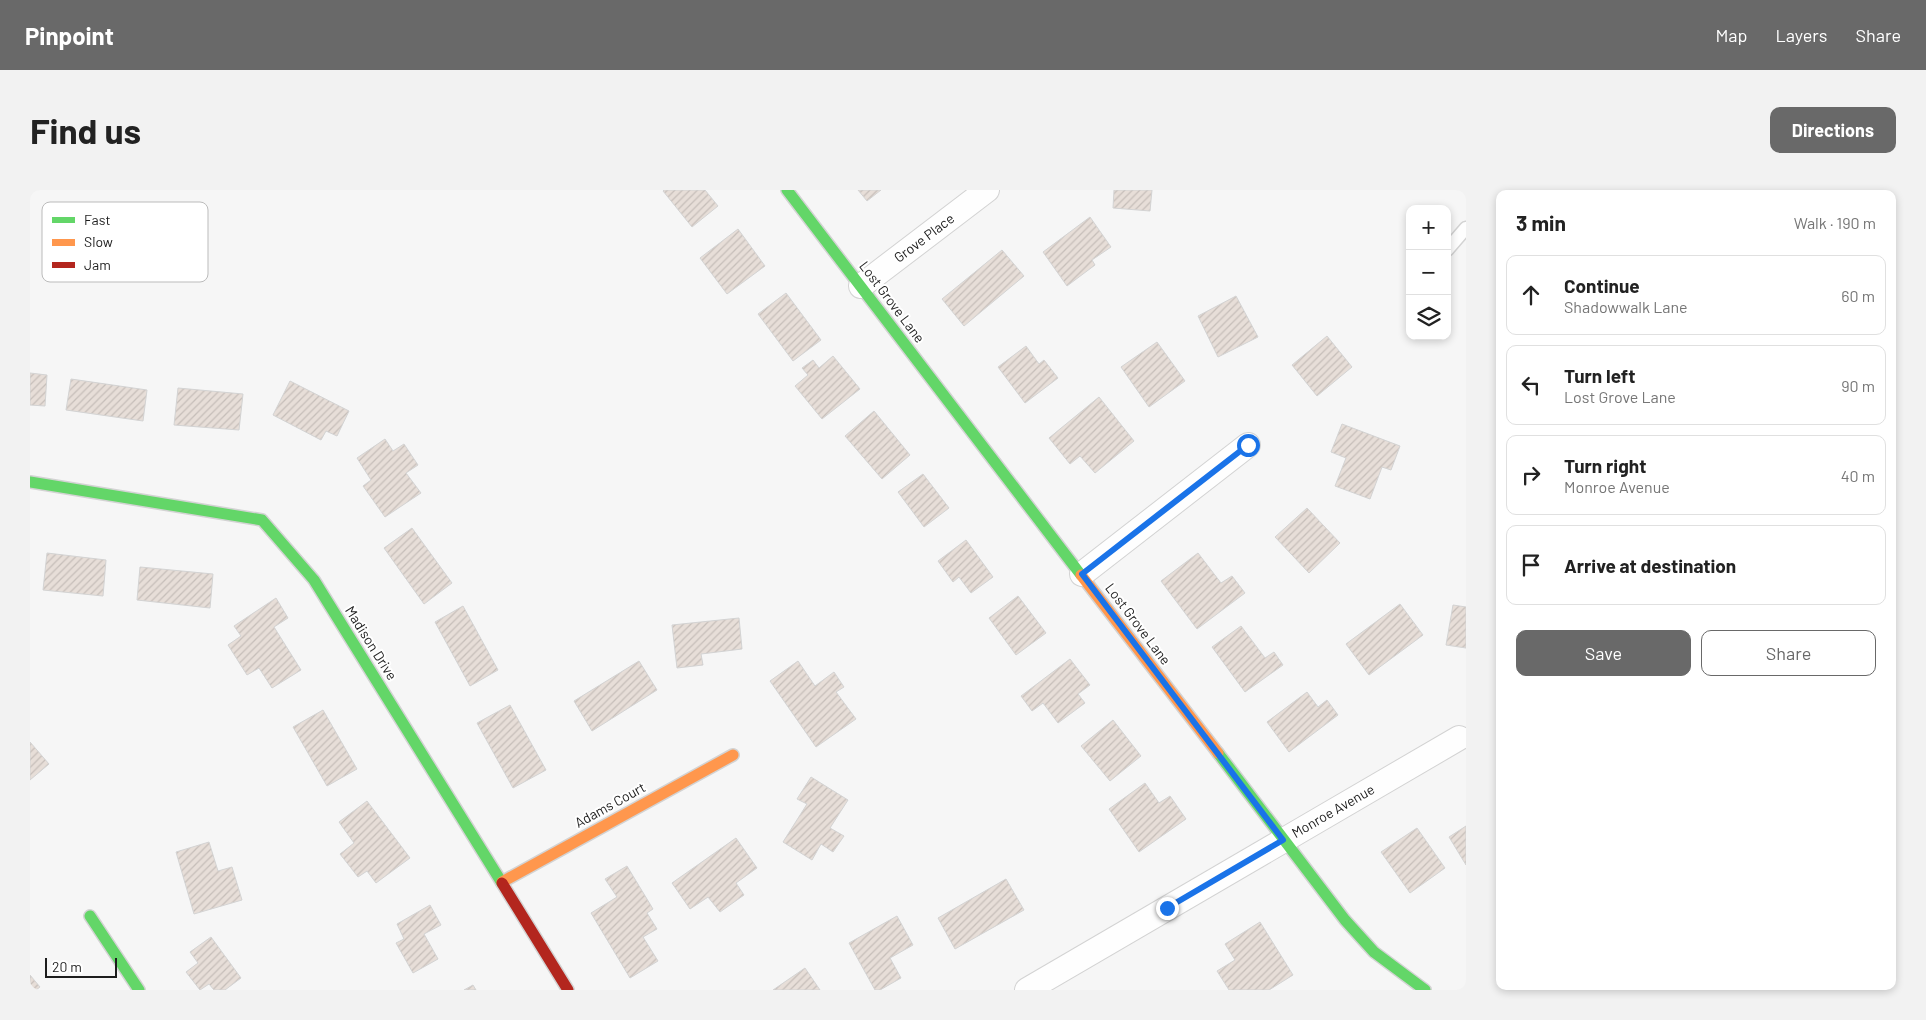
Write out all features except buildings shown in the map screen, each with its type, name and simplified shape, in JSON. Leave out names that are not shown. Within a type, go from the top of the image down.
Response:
[{"type":"street","name":"Lost Grove Lane","points":[[787,190],[1345,920],[1374,952],[1425,990]]},
{"type":"street","name":"Grove Place","points":[[861,286],[987,190]]},
{"type":"street","points":[[1082,574],[1248,445]]},
{"type":"street","name":"Madison Drive","points":[[30,482],[262,520],[314,580],[568,990]]},
{"type":"street","name":"Monroe Avenue","points":[[1027,990],[1459,738]]},
{"type":"street","name":"Adams Court","points":[[502,882],[733,755]]},
{"type":"street","points":[[90,916],[139,990]]},
{"type":"lane","points":[[1451,245],[1466,228]]},
{"type":"traffic: fast","points":[[787,190],[1081,575]]},
{"type":"traffic: fast","points":[[30,482],[262,520],[314,580],[502,883]]},
{"type":"traffic: fast","points":[[1218,753],[1345,920],[1374,952],[1425,990]]},
{"type":"traffic: fast","points":[[90,916],[139,990]]},
{"type":"traffic: slow","points":[[1081,575],[1218,753]]},
{"type":"traffic: slow","points":[[502,882],[733,755]]},
{"type":"traffic: jam","points":[[502,883],[568,990]]},
{"type":"route","points":[[1167,908],[1283,840],[1082,574],[1248,445]]}]
